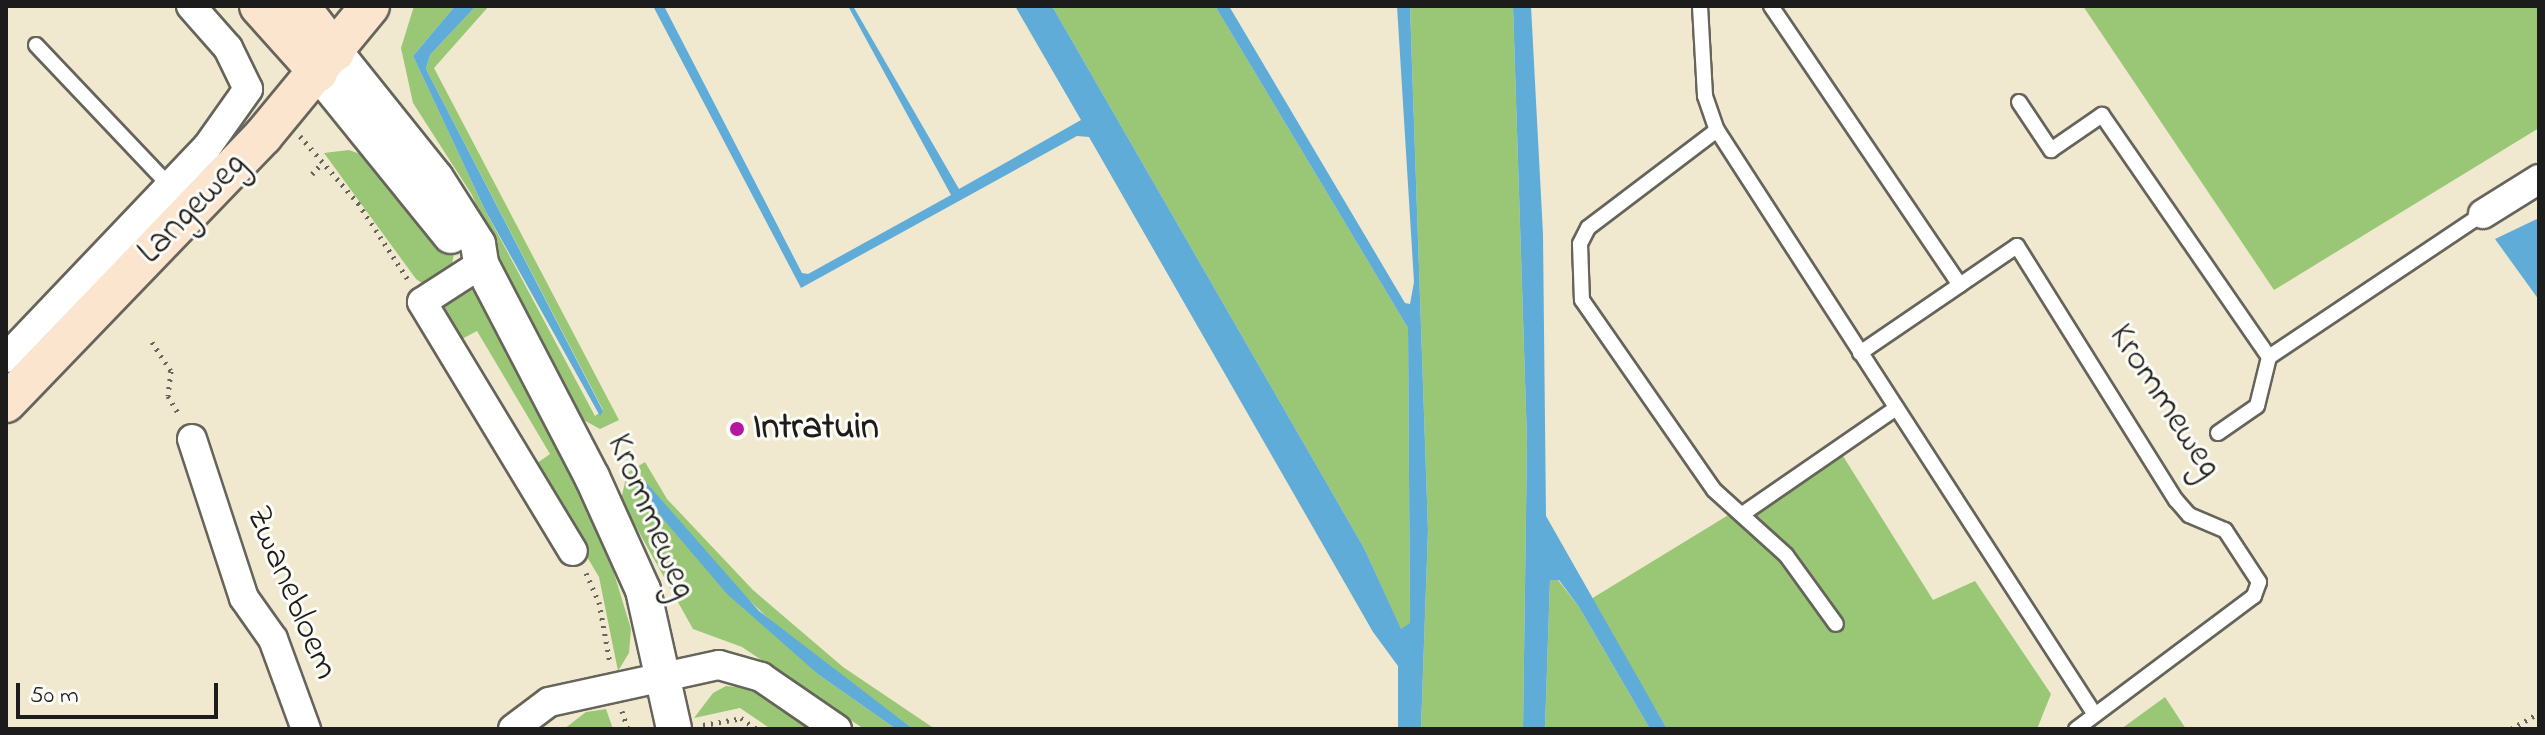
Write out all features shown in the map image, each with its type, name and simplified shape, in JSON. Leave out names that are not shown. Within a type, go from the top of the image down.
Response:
[{"type":"main road","points":[[259,6],[327,62]]},
{"type":"main road","points":[[300,6],[327,62]]},
{"type":"main road","name":"Langeweg","points":[[6,403],[280,115],[327,62],[370,6]]},
{"type":"street","name":"Langeweg","points":[[6,358],[207,147],[248,89],[228,48],[191,6]]},
{"type":"street","name":"Krommeweg","points":[[327,62],[462,251],[481,264],[620,533],[643,590],[674,729]]},
{"type":"street","points":[[2483,214],[2539,179]]},
{"type":"street","points":[[481,264],[422,302],[573,551]]},
{"type":"street","name":"Zwanebloem","points":[[192,439],[244,598],[273,639],[306,729]]},
{"type":"street","points":[[513,729],[549,702],[709,667],[745,669],[837,729]]},
{"type":"lane","points":[[1700,6],[1705,96],[1717,130],[2095,715]]},
{"type":"lane","points":[[1771,6],[1960,285]]},
{"type":"lane","points":[[36,45],[170,186]]},
{"type":"lane","points":[[2019,102],[2051,150],[2102,115],[2269,357]]},
{"type":"lane","points":[[1717,130],[1588,228],[1580,244],[1577,277],[1582,300],[1714,490],[1744,513],[1786,555],[1836,624]]},
{"type":"lane","points":[[2218,433],[2257,406],[2269,357],[2483,214]]},
{"type":"lane","name":"Krommeweg","points":[[1860,353],[2017,246],[2176,500],[2189,515],[2225,530],[2259,582],[2254,596],[2076,729]]},
{"type":"lane","points":[[1744,513],[1896,408]]},
{"type":"path","points":[[280,115],[358,203],[422,302]]},
{"type":"path","points":[[312,174],[323,162]]},
{"type":"path","points":[[152,342],[171,371],[168,396],[192,439]]},
{"type":"path","points":[[573,551],[599,602],[615,687]]},
{"type":"path","points":[[2511,729],[2539,713]]},
{"type":"path","points":[[686,729],[741,718],[757,729]]},
{"type":"green space","points":[[414,6],[455,6],[413,56],[485,210],[595,416],[603,410],[426,69],[430,55],[476,6],[489,6],[434,68],[619,420],[600,429],[578,417],[499,262],[472,195],[413,103],[401,48]]},
{"type":"green space","points":[[1052,6],[1215,6],[1408,328],[1410,624],[1401,630],[1364,548]]},
{"type":"green space","points":[[1410,6],[1513,6],[1527,442],[1523,729],[1421,729],[1428,530]]},
{"type":"green space","points":[[2083,6],[2539,6],[2539,128],[2274,290]]},
{"type":"green space","points":[[349,150],[371,158],[438,229],[454,253],[451,270],[426,286],[416,279],[324,153]]},
{"type":"green space","points":[[469,287],[478,291],[597,517],[631,629],[629,653],[618,671],[599,577],[533,466],[550,454],[477,331],[460,340],[443,316],[443,303]]},
{"type":"green space","points":[[1838,448],[1933,600],[1975,581],[2051,694],[2037,729],[1667,729],[1591,599]]},
{"type":"green space","points":[[645,462],[667,499],[753,590],[843,667],[935,729],[913,729],[789,638],[732,584],[643,480],[641,493],[819,675],[896,729],[864,729],[742,647],[693,629],[621,500],[627,473]]},
{"type":"green space","points":[[1550,580],[1558,580],[1579,607],[1650,729],[1545,729]]},
{"type":"green space","points":[[726,686],[748,688],[812,729],[771,729],[740,708],[694,718],[713,693]]},
{"type":"green space","points":[[2165,697],[2186,729],[2121,729]]},
{"type":"green space","points":[[606,709],[613,729],[564,729],[586,712]]},
{"type":"water","points":[[455,6],[476,6],[430,55],[426,69],[603,411],[600,416],[485,210],[413,56]]},
{"type":"water","points":[[653,6],[664,6],[802,273],[808,274],[951,195],[848,6],[853,6],[959,189],[1081,120],[1015,6],[1052,6],[1364,548],[1401,629],[1410,623],[1408,328],[1215,6],[1229,6],[1405,303],[1410,304],[1414,282],[1397,6],[1410,6],[1428,530],[1421,729],[1398,729],[1398,666],[1373,632],[1089,137],[1077,136],[801,288]]},
{"type":"water","points":[[1513,6],[1531,6],[1543,234],[1546,516],[1667,729],[1650,729],[1579,607],[1559,580],[1550,580],[1545,729],[1523,729],[1527,442]]},
{"type":"water","points":[[2539,218],[2539,300],[2495,239]]},
{"type":"water","points":[[643,479],[759,611],[913,729],[896,729],[819,675],[727,594],[641,493],[635,483]]},
{"type":"place","name":"Intratuin","points":[[737,429]]}]
